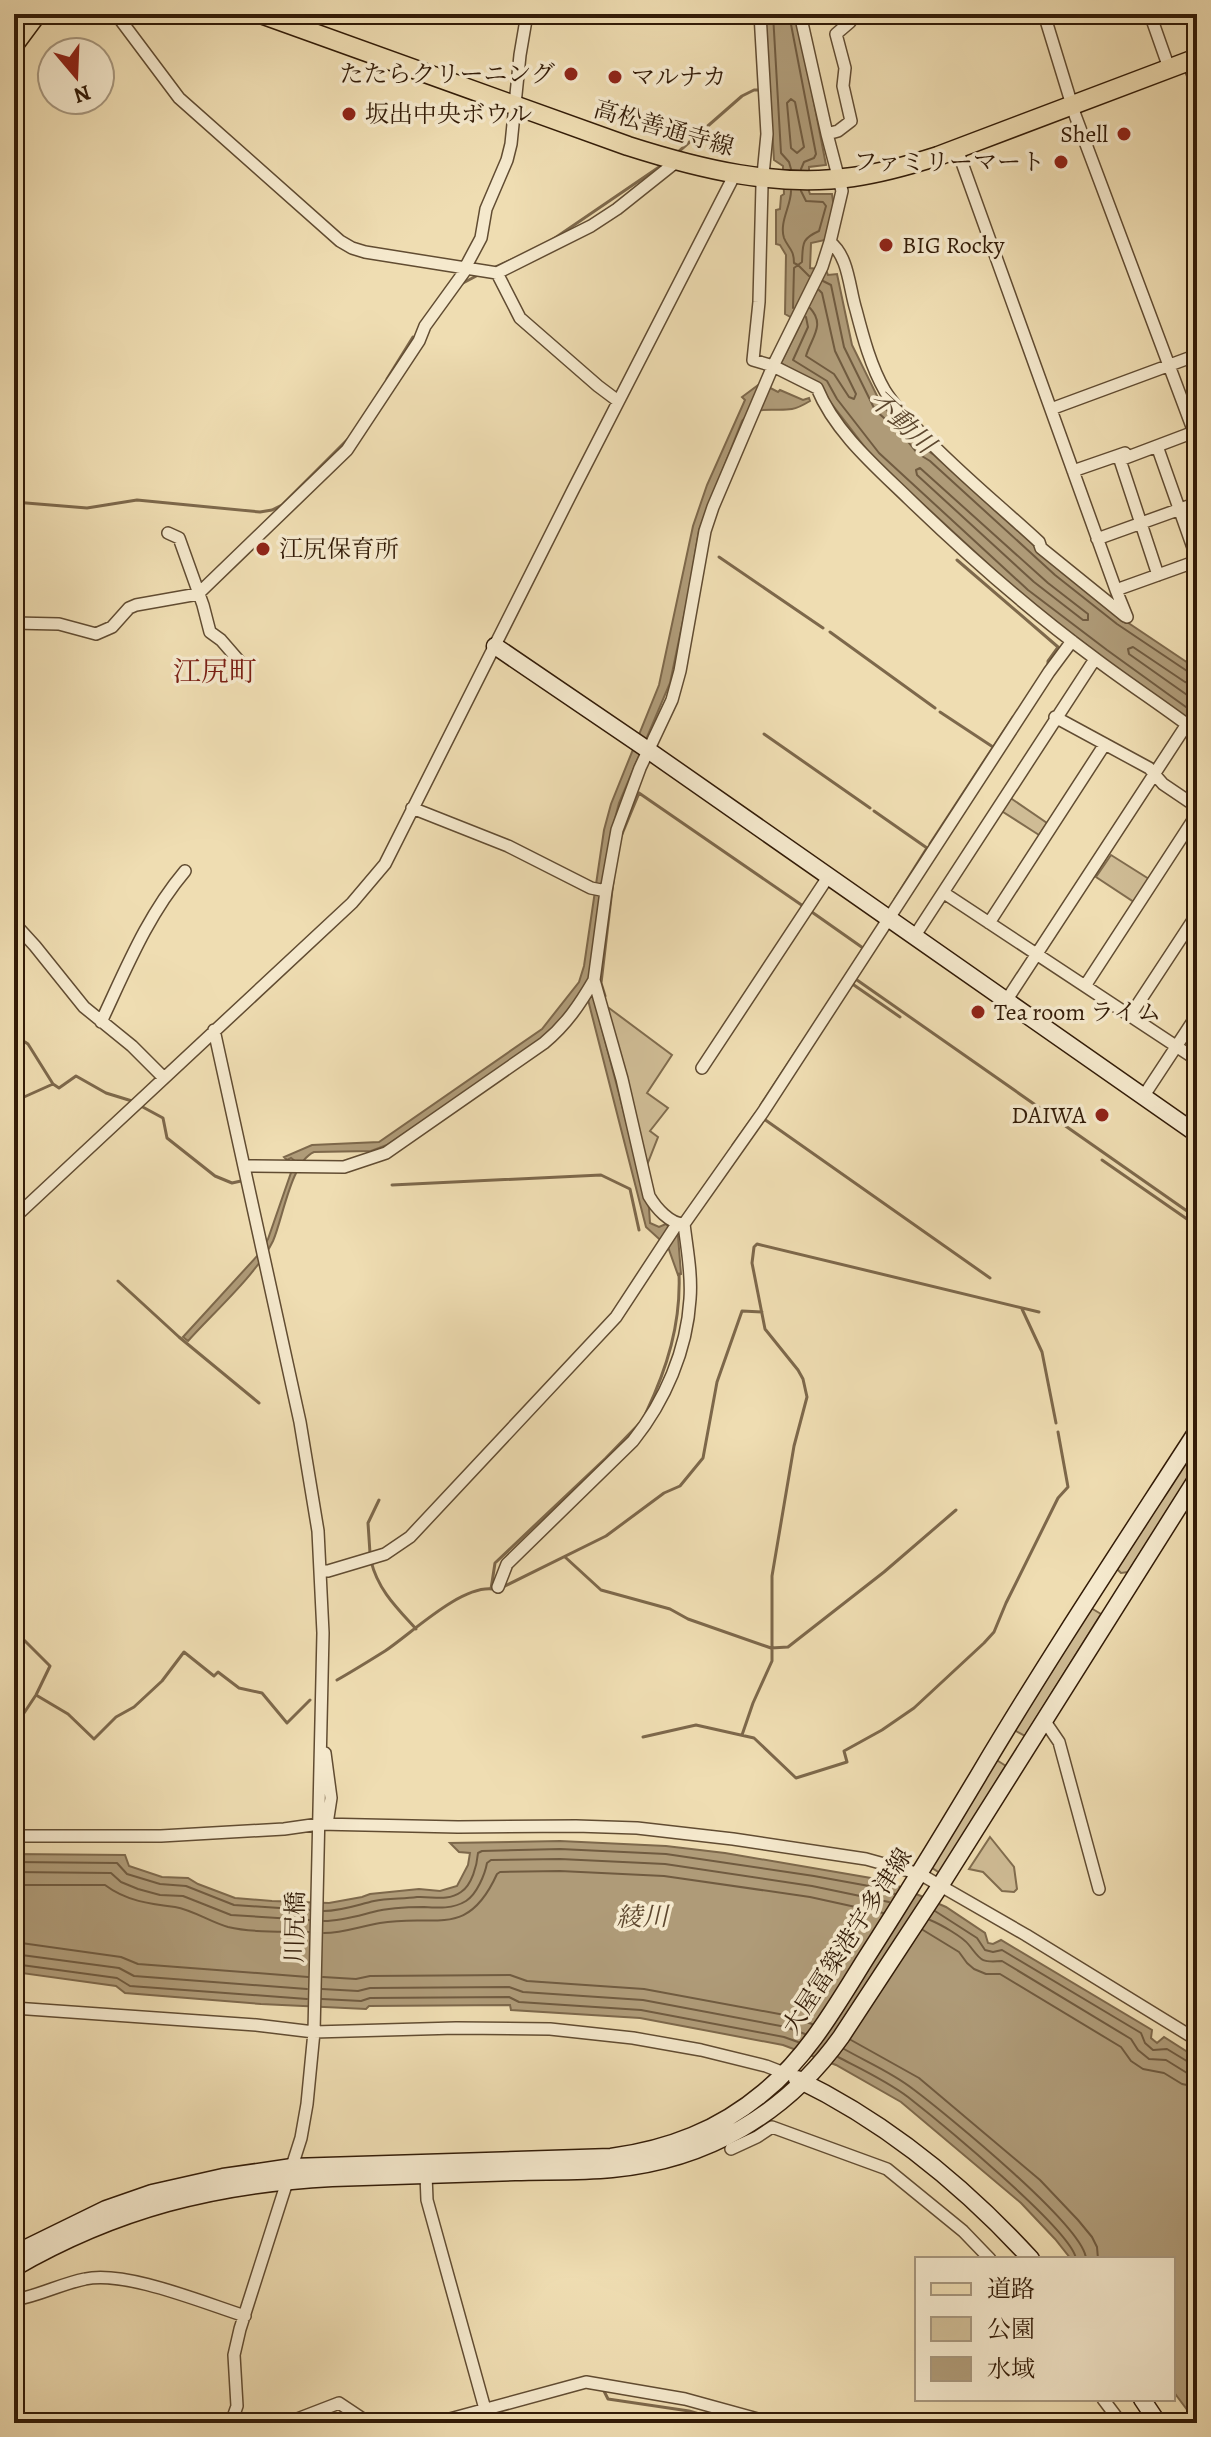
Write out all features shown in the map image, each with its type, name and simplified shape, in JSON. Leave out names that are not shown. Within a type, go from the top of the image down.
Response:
[{"type":"main road","points":[[14,45],[37,14]]},
{"type":"main road","name":"高松善通寺線","points":[[261,14],[671,160],[735,174],[772,178],[838,179],[903,167],[1192,60]]},
{"type":"main road","points":[[495,646],[1197,1134]]},
{"type":"main road","name":"大屋冨築港宇多津線","points":[[721,2139],[731,2118],[784,2074],[822,2028],[1001,1738],[1197,1431]]},
{"type":"main road","name":"大屋冨築港宇多津線","points":[[14,2268],[77,2236],[158,2205],[290,2174],[426,2175],[611,2169],[680,2156],[758,2119],[809,2078],[841,2037],[1197,1478]]},
{"type":"main road","points":[[1107,1570],[1129,1584]]},
{"type":"main road","points":[[1001,1738],[1022,1755]]},
{"type":"main road","points":[[784,2074],[809,2078],[919,2155],[988,2214],[1029,2257]]},
{"type":"main road","name":"大屋冨築港宇多津線","points":[[14,2254],[106,2209],[152,2193],[210,2179],[611,2157],[676,2143],[721,2139]]},
{"type":"main road","points":[[1143,2401],[1158,2423]]},
{"type":"street","points":[[116,14],[179,98],[340,241],[365,252],[490,272],[591,226],[617,209],[671,160]]},
{"type":"street","points":[[14,623],[59,624],[96,634],[112,627],[129,608],[136,605],[198,594],[347,450],[419,341],[425,326],[466,268],[481,238],[489,199],[511,144],[527,14]]},
{"type":"street","points":[[760,14],[772,178],[753,360],[773,366],[817,388],[826,409],[868,460],[991,576],[1095,659],[1192,728],[1155,776],[1006,1001]]},
{"type":"street","points":[[498,1587],[507,1564],[633,1441],[650,1420],[673,1372],[688,1318],[690,1274],[679,1225],[654,1205],[649,1196],[622,1079],[594,981],[600,890],[617,830],[640,768],[643,747],[672,700],[705,531],[773,366],[822,267],[841,201],[800,14]]},
{"type":"street","points":[[827,134],[838,131],[851,121],[843,86],[845,68],[836,34],[850,22],[852,14]]},
{"type":"street","points":[[1044,14],[1072,106],[1195,431]]},
{"type":"street","points":[[1150,14],[1169,68]]},
{"type":"street","points":[[1192,60],[1197,87]]},
{"type":"street","points":[[830,242],[837,248],[846,270],[876,372],[885,391],[901,412],[936,449],[1039,542],[1041,548],[1127,617],[957,149]]},
{"type":"street","points":[[14,1218],[352,903],[385,864],[735,174]]},
{"type":"street","points":[[490,272],[520,318],[618,401]]},
{"type":"street","points":[[1051,409],[1197,355]]},
{"type":"street","points":[[1158,575],[1120,460],[1195,431]]},
{"type":"street","points":[[1073,471],[1195,431]]},
{"type":"street","points":[[1116,590],[1197,560],[1157,446]]},
{"type":"street","points":[[1097,539],[1197,503]]},
{"type":"street","points":[[168,533],[179,538],[210,632],[247,670]]},
{"type":"street","points":[[321,1571],[385,1554],[410,1537],[616,1317],[664,1245],[763,1112],[1072,641]]},
{"type":"street","points":[[914,937],[1095,659]]},
{"type":"street","points":[[1055,717],[1149,768],[1155,776],[1197,807]]},
{"type":"street","points":[[989,923],[1105,744]]},
{"type":"street","points":[[412,808],[508,846],[600,890]]},
{"type":"street","points":[[1085,986],[1197,814]]},
{"type":"street","points":[[101,1022],[143,933],[165,894],[185,871]]},
{"type":"street","points":[[702,1068],[828,877]]},
{"type":"street","points":[[944,893],[1197,1060]]},
{"type":"street","points":[[1130,1016],[1197,914]]},
{"type":"street","points":[[14,923],[84,1007],[132,1046],[164,1078]]},
{"type":"street","points":[[244,1166],[344,1167],[386,1153],[544,1043],[561,1028],[594,981]]},
{"type":"street","points":[[1143,1097],[1197,1015]]},
{"type":"street","name":"川尻橋","points":[[214,1030],[300,1422],[318,1531],[321,1571],[322,1826],[314,2028],[307,2104],[301,2138],[234,2355],[237,2406],[231,2423]]},
{"type":"street","points":[[1044,1720],[1059,1742],[1099,1889]]},
{"type":"street","points":[[14,1836],[161,1836],[322,1826],[637,1828],[866,1859],[916,1880],[1026,1935],[1197,2040]]},
{"type":"street","points":[[14,2008],[314,2028],[550,2029],[633,2038],[701,2050],[766,2066],[784,2074]]},
{"type":"street","points":[[721,2139],[772,2127],[887,2169],[963,2231],[988,2257]]},
{"type":"street","points":[[426,2175],[427,2200],[485,2409]]},
{"type":"street","points":[[14,2300],[33,2297],[85,2279],[108,2277],[152,2287],[245,2316]]},
{"type":"street","points":[[435,2423],[586,2382],[685,2399],[772,2423]]},
{"type":"street","points":[[1104,2401],[1121,2423]]},
{"type":"street","points":[[287,2423],[339,2403],[369,2423]]},
{"type":"green space","points":[[1009,797],[1047,823],[1039,835],[1000,810]]},
{"type":"green space","points":[[1111,855],[1149,879],[1134,902],[1096,877]]},
{"type":"green space","points":[[609,1008],[672,1055],[647,1093],[668,1108],[650,1131],[658,1137],[647,1165],[607,1010]]},
{"type":"green space","points":[[1197,1443],[1197,1466],[1128,1572],[1121,1573],[1117,1569]]},
{"type":"green space","points":[[1091,1608],[1101,1614],[1025,1736],[1014,1730]]},
{"type":"green space","points":[[995,1759],[1006,1766],[940,1873],[929,1866]]},
{"type":"green space","points":[[990,1837],[1014,1867],[1017,1889],[1014,1892],[1002,1891],[983,1872],[969,1869]]},
{"type":"water","points":[[765,14],[797,14],[826,165],[809,167],[809,191],[810,194],[832,194],[834,208],[825,240],[811,243],[810,268],[826,270],[828,275],[837,274],[852,345],[882,406],[907,428],[922,447],[1060,569],[1121,618],[1197,669],[1197,725],[1023,596],[874,459],[821,386],[781,363],[801,323],[785,314],[786,255],[776,244],[776,210],[780,209],[784,194],[783,166],[774,160]]},
{"type":"water","points":[[761,383],[778,392],[780,390],[803,400],[809,398],[810,401],[792,409],[753,412],[742,421],[699,530],[670,683],[619,803],[601,894],[597,1010],[649,1208],[650,1223],[659,1227],[666,1224],[678,1236],[681,1274],[678,1275],[668,1247],[646,1227],[585,988],[559,1023],[532,1047],[387,1145],[371,1151],[314,1152],[306,1158],[294,1178],[266,1254],[246,1280],[188,1341],[183,1337],[258,1255],[268,1239],[295,1161],[284,1157],[312,1145],[379,1142],[542,1029],[579,982],[604,830],[611,804],[659,685],[693,526],[707,485],[745,400],[742,397]]},
{"type":"water","name":"綾川","points":[[560,1841],[666,1846],[871,1878],[946,1907],[985,1933],[988,1943],[1001,1940],[1152,2030],[1151,2038],[1157,2043],[1164,2037],[1197,2058],[1197,2423],[1175,2394],[1175,2257],[1069,2257],[1021,2203],[901,2102],[836,2065],[783,2045],[640,2018],[511,2010],[510,2005],[369,2006],[366,2009],[261,2004],[125,1993],[116,1986],[14,1972],[14,1854],[125,1855],[129,1866],[162,1877],[188,1878],[235,1898],[329,1903],[370,1894],[419,1889],[440,1891],[457,1886],[468,1865],[470,1853],[459,1852],[450,1843]]},
{"type":"waterway","points":[[677,153],[742,96],[762,90]]},
{"type":"waterway","points":[[552,240],[665,163]]},
{"type":"waterway","points":[[491,269],[520,256]]},
{"type":"waterway","points":[[463,283],[480,274]]},
{"type":"waterway","points":[[387,379],[413,337]]},
{"type":"waterway","points":[[14,502],[87,508],[137,500],[260,512],[272,510],[282,505],[348,439]]},
{"type":"waterway","points":[[719,557],[823,628]]},
{"type":"waterway","points":[[957,560],[1058,647],[1048,665]]},
{"type":"waterway","points":[[830,632],[935,708]]},
{"type":"waterway","points":[[940,712],[993,747]]},
{"type":"waterway","points":[[930,844],[1013,717]]},
{"type":"waterway","points":[[764,734],[870,808]]},
{"type":"waterway","points":[[622,834],[639,793],[803,906]]},
{"type":"waterway","points":[[874,811],[927,848],[895,899]]},
{"type":"waterway","points":[[605,996],[601,983],[613,881]]},
{"type":"waterway","points":[[809,910],[862,950]]},
{"type":"waterway","points":[[857,980],[1197,1218]]},
{"type":"waterway","points":[[851,983],[900,1017]]},
{"type":"waterway","points":[[14,1045],[28,1044],[53,1084]]},
{"type":"waterway","points":[[761,1105],[801,1044]]},
{"type":"waterway","points":[[14,1097],[24,1097],[53,1084],[59,1088],[76,1076],[106,1093],[132,1101]]},
{"type":"waterway","points":[[139,1105],[163,1118],[167,1138],[215,1176],[232,1183],[241,1181]]},
{"type":"waterway","points":[[733,1145],[756,1113]]},
{"type":"waterway","points":[[764,1119],[990,1278]]},
{"type":"waterway","points":[[1102,1160],[1197,1226]]},
{"type":"waterway","points":[[392,1185],[601,1175],[630,1189],[639,1230]]},
{"type":"waterway","points":[[742,1735],[772,1661],[772,1576],[794,1446],[807,1397],[798,1370],[765,1329],[752,1263],[754,1247],[757,1244],[1039,1312]]},
{"type":"waterway","points":[[646,1413],[671,1345],[678,1310],[679,1274]]},
{"type":"waterway","points":[[118,1281],[179,1337],[259,1403]]},
{"type":"waterway","points":[[1022,1309],[1042,1352],[1056,1423]]},
{"type":"waterway","points":[[503,1587],[606,1536],[664,1493],[680,1486],[703,1458],[717,1382],[742,1311],[762,1312]]},
{"type":"waterway","points":[[491,1589],[495,1563],[640,1423]]},
{"type":"waterway","points":[[643,1737],[696,1725],[754,1738],[796,1778],[847,1762],[844,1751],[914,1708],[994,1632],[1058,1498],[1068,1487],[1058,1432]]},
{"type":"waterway","points":[[370,1553],[368,1523],[379,1500]]},
{"type":"waterway","points":[[565,1557],[601,1590],[670,1609],[688,1619],[771,1648],[788,1647],[884,1572],[956,1510]]},
{"type":"waterway","points":[[371,1561],[383,1590],[416,1629]]},
{"type":"waterway","points":[[337,1680],[385,1651],[451,1603],[479,1590],[492,1589]]},
{"type":"waterway","points":[[14,1630],[50,1666],[36,1695],[14,1728]]},
{"type":"waterway","points":[[36,1695],[68,1714],[94,1739],[116,1717],[134,1707],[162,1681],[184,1652],[214,1676],[218,1672],[239,1688],[262,1693],[287,1723],[310,1700]]},
{"type":"waterway","points":[[603,2389],[608,2399],[689,2411],[730,2423]]},
{"type":"place","name":"たたらクリーニング","points":[[571,74]]},
{"type":"place","name":"マルナカ","points":[[615,77]]},
{"type":"place","name":"坂出中央ボウル","points":[[349,114]]},
{"type":"place","name":"Shell","points":[[1124,134]]},
{"type":"place","name":"ファミリーマート","points":[[1061,162]]},
{"type":"place","name":"BIG Rocky","points":[[886,245]]},
{"type":"place","name":"江尻保育所","points":[[263,549]]},
{"type":"place","name":"Tea room ライム","points":[[978,1012]]},
{"type":"place","name":"DAIWA","points":[[1102,1115]]},
{"type":"district","name":"江尻町","points":[[215,672]]},
{"type":"water label","name":"不動川","points":[[902,422]]}]
